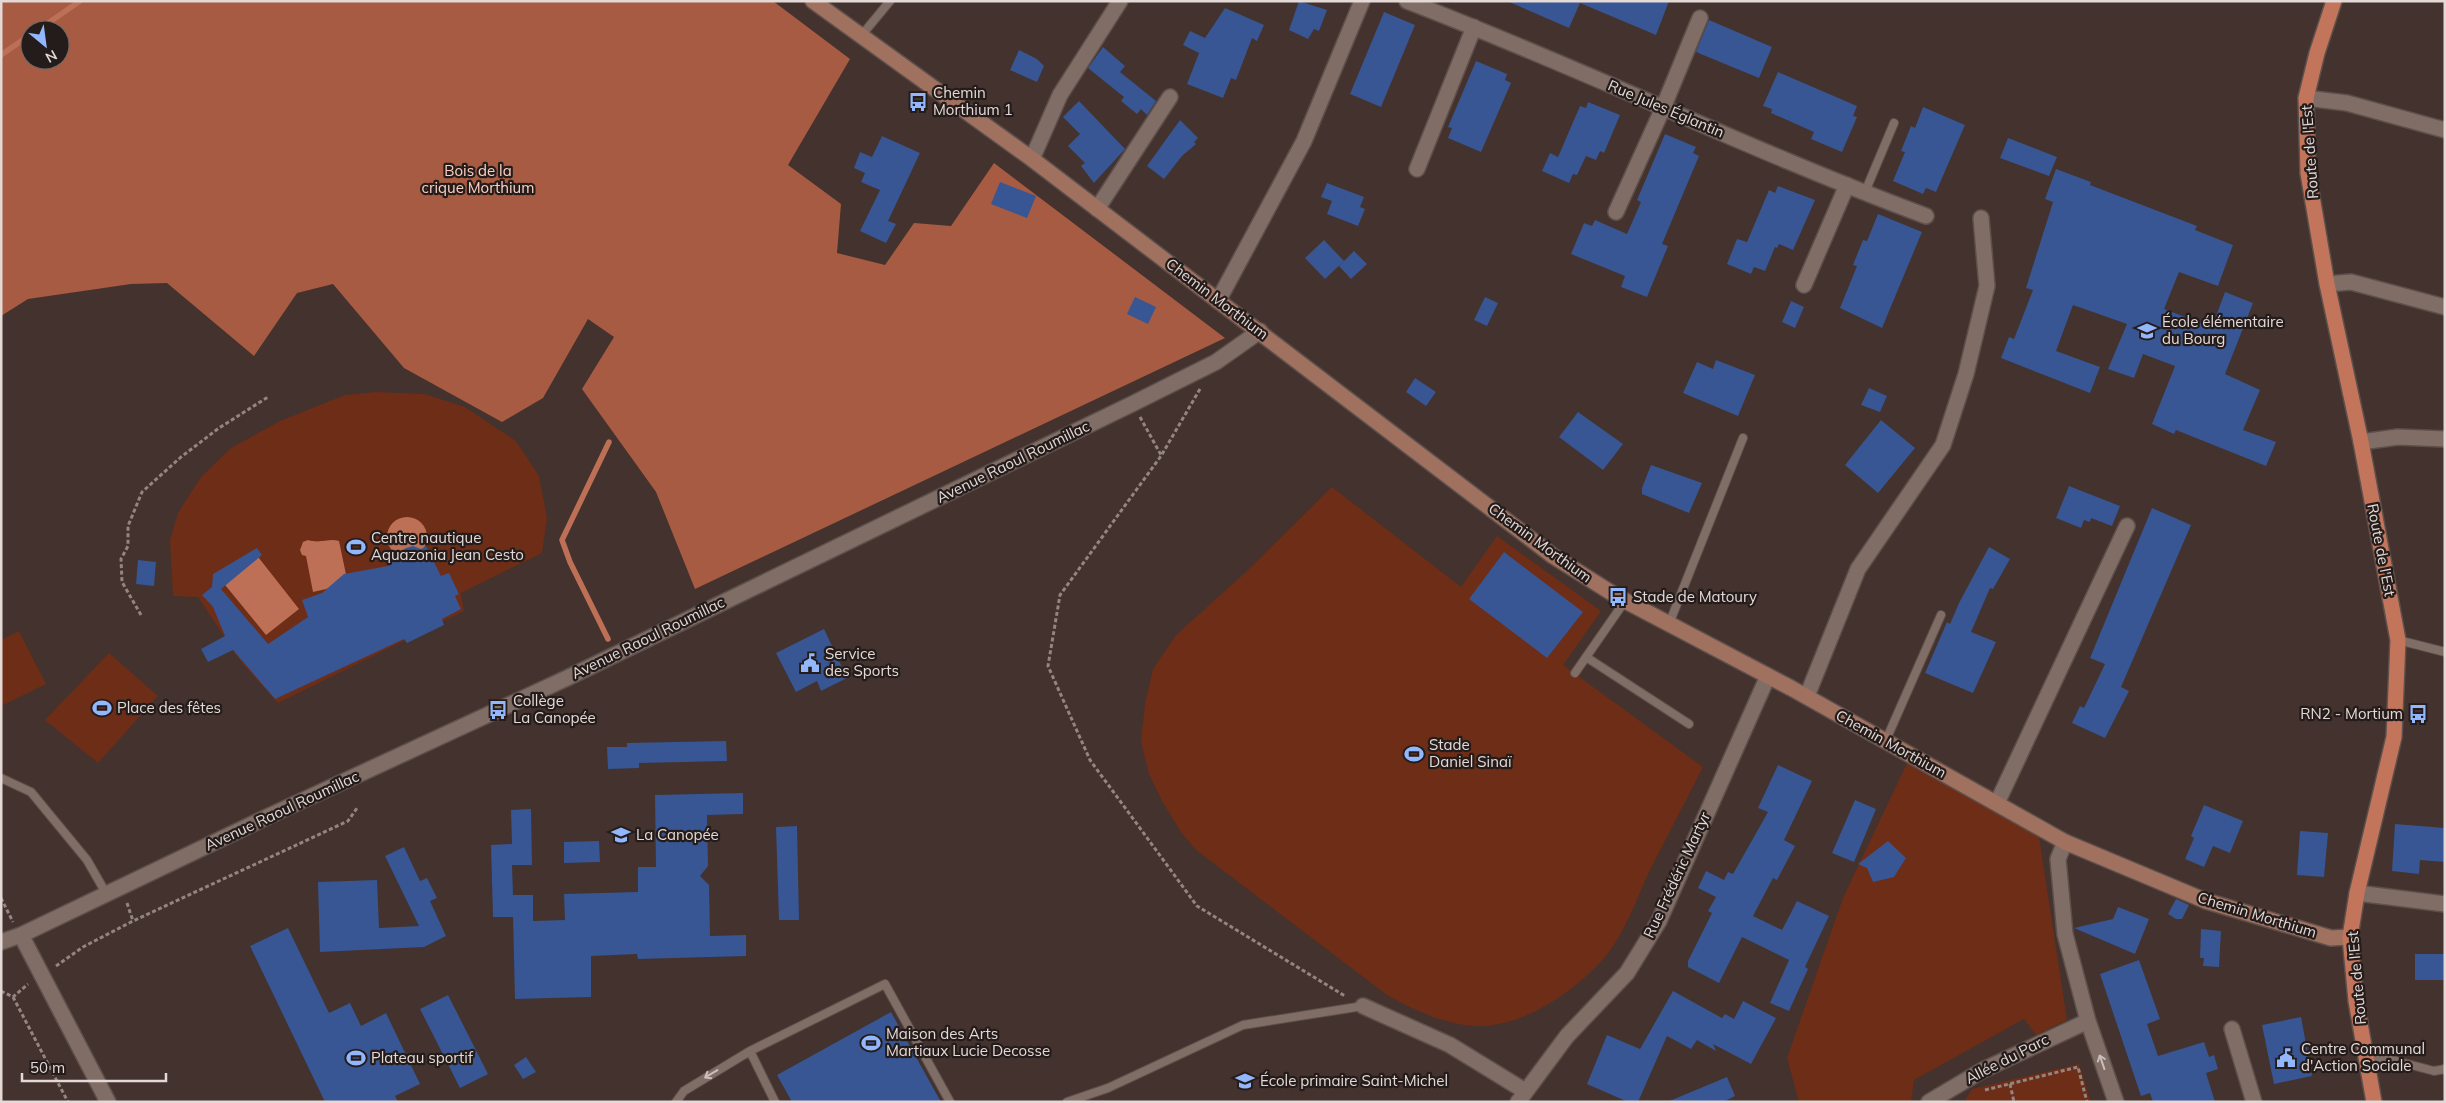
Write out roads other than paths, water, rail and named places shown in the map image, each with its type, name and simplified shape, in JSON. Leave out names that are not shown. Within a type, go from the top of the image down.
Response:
[{"type":"main road","name":"Route de l'Est","points":[[2334,1],[2317,52],[2306,98],[2308,173],[2326,284],[2361,442],[2398,640],[2394,737],[2357,893],[2350,937],[2365,1060],[2374,1102]]},
{"type":"street","name":"Chemin Morthium","points":[[813,1],[1032,159],[1554,556],[1625,601],[1806,696],[2065,842],[2206,900],[2331,938],[2350,937]]},
{"type":"street","points":[[1032,159],[1060,95],[1120,1]]},
{"type":"street","points":[[1218,301],[1304,141],[1362,1]]},
{"type":"street","name":"Rue Jules Églantin","points":[[1407,1],[1474,27],[1847,185],[1926,216]]},
{"type":"street","points":[[1616,212],[1663,108],[1700,18]]},
{"type":"street","points":[[1417,169],[1474,27]]},
{"type":"street","points":[[1097,209],[1170,97]]},
{"type":"street","points":[[2306,98],[2347,103],[2445,130]]},
{"type":"street","points":[[1804,285],[1847,185]]},
{"type":"street","points":[[1806,696],[1858,569],[1943,445],[1966,374],[1986,286],[1981,218]]},
{"type":"street","points":[[2326,284],[2351,282],[2445,307]]},
{"type":"street","name":"Avenue Raoul Roumillac","points":[[1,942],[20,936],[269,816],[567,678],[1132,404],[1216,362],[1260,331]]},
{"type":"street","points":[[2361,442],[2398,437],[2445,439]]},
{"type":"street","points":[[1997,803],[2127,526]]},
{"type":"street","name":"Rue Frédéric Martyr","points":[[1522,1096],[1567,1036],[1627,973],[1660,922],[1768,676]]},
{"type":"street","points":[[2065,842],[2058,859],[2065,934],[2088,1021],[2116,1102]]},
{"type":"street","points":[[2357,893],[2445,904]]},
{"type":"street","points":[[20,936],[108,1102]]},
{"type":"street","points":[[1363,1006],[1450,1045],[1522,1096]]},
{"type":"street","name":"Allée du Parc","points":[[1929,1102],[1982,1070],[2088,1021]]},
{"type":"street","points":[[2232,1030],[2254,1102]]},
{"type":"lane","points":[[861,36],[890,1]]},
{"type":"lane","points":[[1865,192],[1894,123]]},
{"type":"lane","points":[[1669,624],[1743,438]]},
{"type":"lane","points":[[1575,673],[1625,601]]},
{"type":"lane","points":[[1886,740],[1941,615]]},
{"type":"lane","points":[[2398,640],[2445,652]]},
{"type":"lane","points":[[1586,656],[1689,724]]},
{"type":"lane","points":[[1,778],[31,792],[87,860],[107,895]]},
{"type":"lane","points":[[676,1102],[684,1091],[750,1051],[885,984],[950,1102]]},
{"type":"lane","points":[[1067,1102],[1108,1088],[1243,1025],[1363,1006]]},
{"type":"lane","points":[[750,1051],[775,1102]]},
{"type":"lane","points":[[2365,1060],[2385,1058],[2434,1071],[2445,1069]]},
{"type":"waterway","points":[[52,20],[80,1]]},
{"type":"waterway","points":[[1,55],[20,42]]},
{"type":"waterway","points":[[608,639],[570,562],[562,540],[609,442]]},
{"type":"place","name":"Chemin Morthium 1","points":[[918,102]]},
{"type":"place","name":"École élémentaire du Bourg","points":[[2147,331]]},
{"type":"place","name":"Centre nautique Aquazonia Jean Cesto","points":[[356,547]]},
{"type":"place","name":"Stade de Matoury","points":[[1618,597]]},
{"type":"place","name":"Service des Sports","points":[[810,663]]},
{"type":"place","name":"Place des fêtes","points":[[102,708]]},
{"type":"place","name":"Collège La Canopée","points":[[498,710]]},
{"type":"place","name":"RN2 - Mortium","points":[[2418,714]]},
{"type":"place","name":"Stade Daniel Sinaï","points":[[1414,754]]},
{"type":"place","name":"La Canopée","points":[[621,835]]},
{"type":"place","name":"Maison des Arts Martiaux Lucie Decosse","points":[[871,1043]]},
{"type":"place","name":"Plateau sportif","points":[[356,1058]]},
{"type":"place","name":"Centre Communal d'Action Sociale","points":[[2286,1058]]},
{"type":"place","name":"École primaire Saint-Michel","points":[[1245,1081]]},
{"type":"park label","name":"Bois de la crique Morthium","points":[[478,180]]}]
